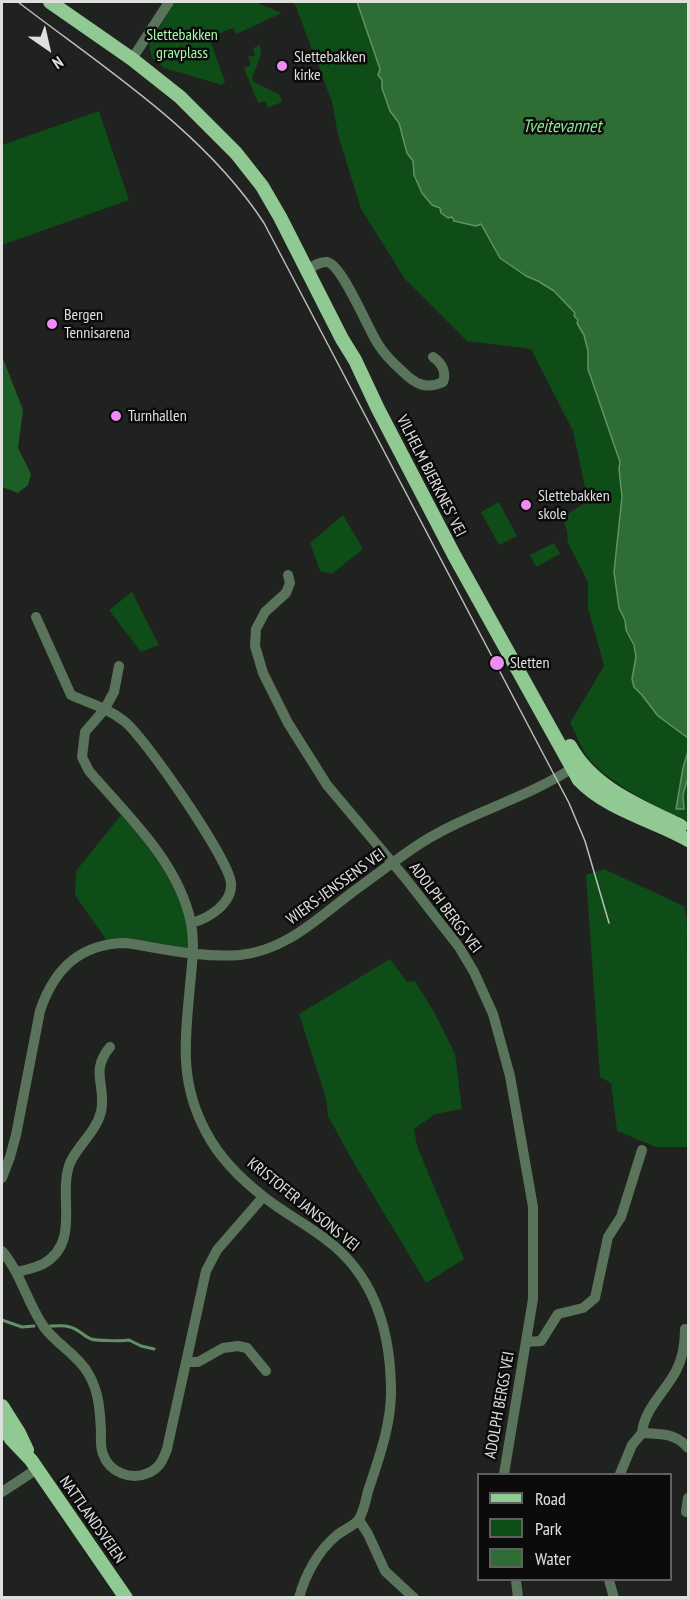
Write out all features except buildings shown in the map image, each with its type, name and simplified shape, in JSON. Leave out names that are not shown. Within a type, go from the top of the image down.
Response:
[{"type":"main road","name":"VILHELM BJERKNES' VEI","points":[[50,2],[132,59],[180,98],[236,153],[262,186],[355,360],[454,555],[531,694],[577,766],[586,788],[600,798],[688,840]]},
{"type":"main road","name":"VILHELM BJERKNES' VEI","points":[[577,766],[618,795],[688,830]]},
{"type":"main road","name":"NATTLANDSVEIEN","points":[[2,1406],[19,1433],[34,1465]]},
{"type":"main road","name":"NATTLANDSVEIEN","points":[[2,1425],[34,1465],[126,1598]]},
{"type":"street","points":[[132,59],[169,2]]},
{"type":"street","points":[[306,271],[321,262],[335,266],[347,284],[377,343],[395,364],[419,385],[430,386],[443,382],[445,377],[441,366],[433,357]]},
{"type":"street","name":"ADOLPH BERGS VEI","points":[[288,575],[290,583],[286,593],[265,612],[256,629],[255,646],[259,664],[288,723],[327,785],[393,863],[459,947],[474,972],[493,1014],[514,1097],[533,1207],[533,1299],[504,1473]]},
{"type":"street","points":[[36,617],[71,695],[99,705],[124,720],[138,736],[207,834],[227,869],[231,883],[229,897],[212,914],[191,922]]},
{"type":"street","name":"KRISTOFER JANSONS VEI","points":[[119,666],[114,692],[104,710],[85,732],[82,757],[89,771],[154,846],[172,873],[186,906],[191,922],[194,955],[184,1060],[190,1094],[200,1120],[218,1150],[263,1197],[327,1239],[348,1258],[365,1281],[381,1320],[390,1371],[390,1408],[381,1450],[359,1520]]},
{"type":"street","name":"WIERS-JENSSENS VEI","points":[[2,1178],[16,1135],[40,1011],[50,984],[78,956],[111,943],[127,943],[194,955],[241,955],[282,942],[315,923],[354,891],[422,843],[577,766]]},
{"type":"street","points":[[17,1272],[43,1264],[55,1253],[65,1238],[67,1173],[70,1162],[94,1128],[101,1112],[99,1064],[110,1047]]},
{"type":"street","name":"ADOLPH BERGS VEI","points":[[526,1341],[541,1341],[558,1314],[583,1308],[595,1298],[608,1237],[621,1216],[642,1150]]},
{"type":"street","points":[[2,1251],[17,1272],[42,1324],[77,1358],[89,1374],[99,1402],[103,1455],[120,1473],[138,1476],[155,1470],[161,1464],[170,1438],[206,1270],[217,1250],[263,1197]]},
{"type":"street","points":[[620,1473],[632,1444],[642,1433],[643,1421],[677,1370],[685,1342],[685,1329]]},
{"type":"street","points":[[187,1362],[198,1362],[224,1348],[238,1346],[247,1348],[266,1371]]},
{"type":"street","points":[[642,1433],[672,1435],[688,1448]]},
{"type":"street","points":[[2,1492],[34,1465]]},
{"type":"street","points":[[686,1512],[688,1497]]},
{"type":"street","points":[[299,1598],[309,1573],[325,1546],[359,1520],[386,1571],[414,1598]]},
{"type":"street","points":[[516,1581],[518,1598]]},
{"type":"street","points":[[609,1581],[614,1598]]},
{"type":"green space","name":"Slettebakken gravplass","points":[[175,2],[255,2],[282,13],[236,34],[233,28],[209,37],[225,82],[222,85],[164,68],[152,58],[149,45]]},
{"type":"green space","name":"Tveitevannet","points":[[292,2],[688,2],[688,821],[663,810],[605,774],[587,756],[570,723],[604,666],[588,608],[588,582],[568,543],[562,517],[588,501],[573,431],[531,349],[467,341],[405,279],[361,209],[338,135],[332,102],[296,7]]},
{"type":"green space","points":[[260,45],[261,55],[252,78],[254,82],[279,94],[282,102],[268,108],[265,101],[258,103],[244,68],[251,65],[248,57],[255,55],[253,48]]},
{"type":"green space","points":[[99,111],[129,200],[2,245],[2,145]]},
{"type":"green space","points":[[499,502],[517,536],[499,545],[481,512]]},
{"type":"green space","points":[[343,515],[363,549],[332,574],[320,571],[310,543]]},
{"type":"green space","points":[[554,543],[560,554],[536,567],[530,555]]},
{"type":"green space","points":[[132,592],[159,645],[141,652],[109,610]]},
{"type":"green space","points":[[121,815],[164,870],[184,913],[191,949],[129,938],[107,941],[75,895],[76,871]]},
{"type":"green space","points":[[604,869],[684,906],[687,920],[688,961],[688,1147],[656,1147],[617,1131],[611,1083],[600,1077],[586,875]]},
{"type":"green space","points":[[390,959],[407,982],[415,981],[455,1054],[462,1109],[435,1114],[414,1129],[417,1146],[464,1259],[426,1283],[328,1116],[326,1098],[299,1014]]},
{"type":"shaded area","points":[[2,356],[23,410],[18,448],[31,474],[28,485],[18,493],[2,487]]},
{"type":"water","name":"Tveitevannet","points":[[357,2],[688,2],[688,738],[658,716],[634,687],[632,679],[636,657],[634,645],[619,608],[614,572],[622,497],[620,462],[588,369],[588,351],[584,335],[577,323],[578,320],[574,316],[575,313],[554,291],[526,276],[500,258],[481,224],[476,226],[454,221],[452,217],[448,218],[422,193],[414,175],[413,161],[407,153],[399,123],[390,111],[382,88],[382,80],[378,75],[380,69]]},
{"type":"water","points":[[688,751],[688,777],[683,795],[684,809],[676,809],[683,768]]},
{"type":"waterway","points":[[2,1320],[22,1327],[34,1326]]},
{"type":"waterway","points":[[50,1326],[70,1327],[91,1339],[129,1340],[154,1349]]},
{"type":"tram line","points":[[18,2],[118,77],[182,130],[240,190],[264,223],[569,803],[585,841],[609,923]]},
{"type":"place","name":"Slettebakken kirke","points":[[282,66]]},
{"type":"place","name":"Bergen Tennisarena","points":[[52,324]]},
{"type":"place","name":"Turnhallen","points":[[116,416]]},
{"type":"place","name":"Slettebakken skole","points":[[526,505]]},
{"type":"place","name":"Sletten","points":[[497,663]]}]
